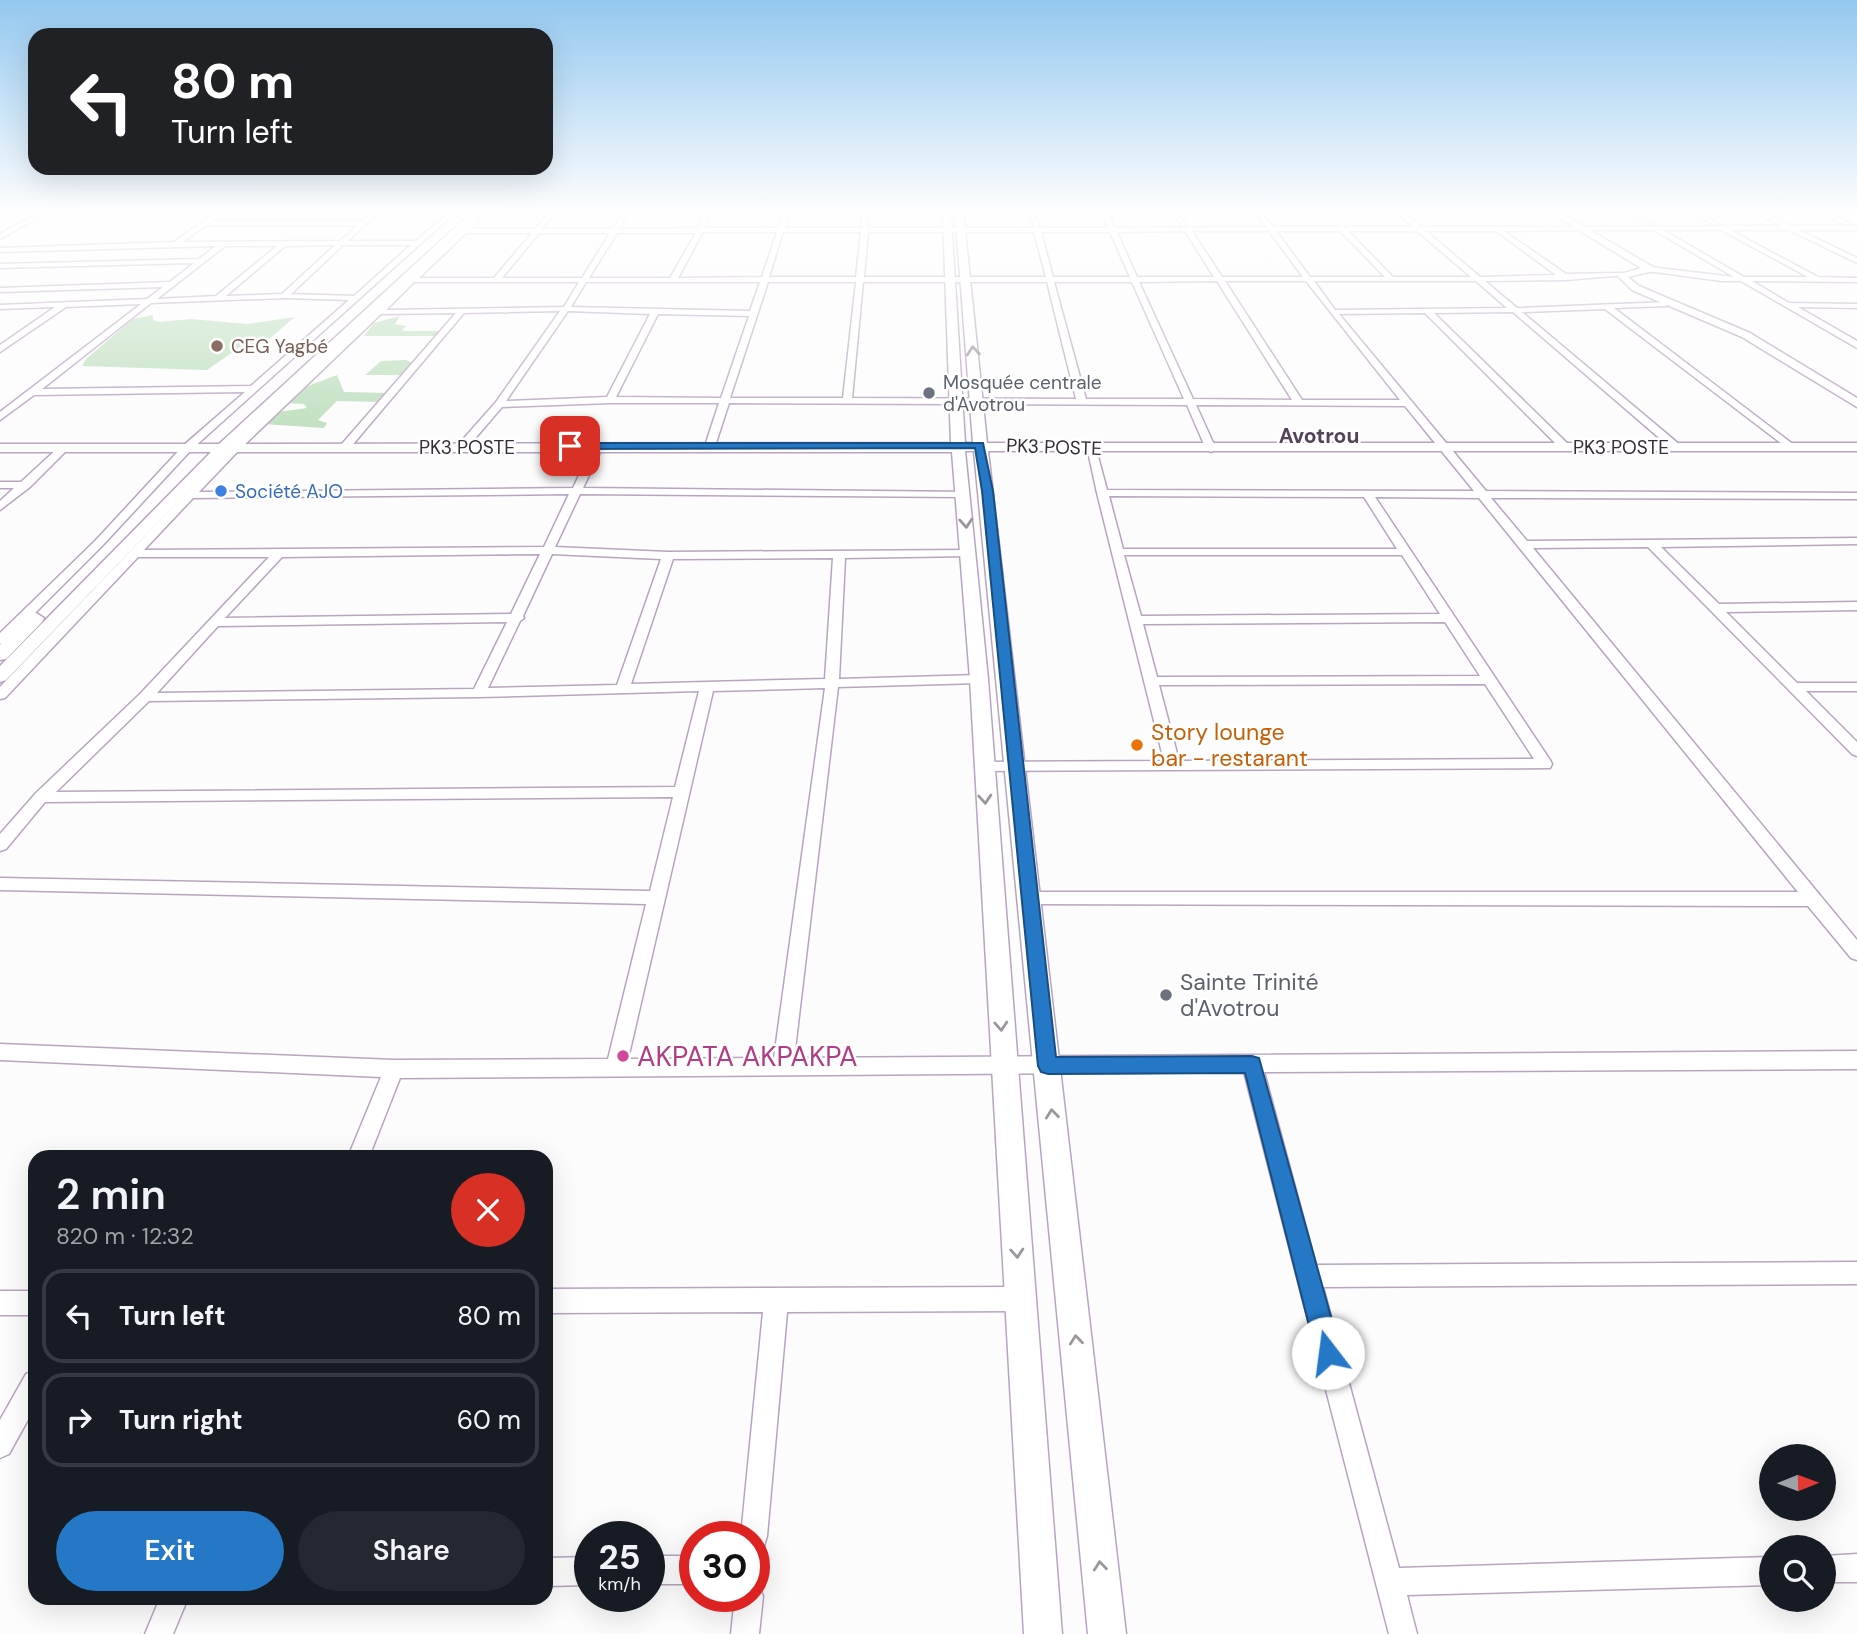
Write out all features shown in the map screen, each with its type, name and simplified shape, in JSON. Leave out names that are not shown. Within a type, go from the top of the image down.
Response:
[{"type":"street","points":[[0,290],[79,287]]},
{"type":"street","points":[[0,417],[168,287]]},
{"type":"street","points":[[216,300],[231,287]]},
{"type":"street","points":[[284,296],[294,287]]},
{"type":"street","points":[[0,640],[99,543],[188,447],[250,389],[369,287]]},
{"type":"street","points":[[0,654],[203,447],[378,287]]},
{"type":"street","points":[[0,676],[230,447],[398,287]]},
{"type":"street","points":[[0,695],[190,495],[230,447],[407,287]]},
{"type":"street","points":[[462,447],[499,404],[566,309],[578,287]]},
{"type":"street","points":[[710,446],[764,287]]},
{"type":"street","points":[[846,400],[857,287]]},
{"type":"street","points":[[959,287],[968,400],[969,445],[964,494],[979,679],[1043,1634]]},
{"type":"street","points":[[1054,287],[1081,399]]},
{"type":"street","points":[[1138,287],[1212,449]]},
{"type":"street","points":[[1223,287],[1299,403]]},
{"type":"street","points":[[1314,287],[1857,953]]},
{"type":"street","points":[[1487,287],[1676,447]]},
{"type":"street","points":[[1636,287],[1666,304],[1719,323],[1769,349],[1857,403]]},
{"type":"street","points":[[1756,287],[1857,345]]},
{"type":"street","points":[[0,307],[284,296],[356,298]]},
{"type":"street","points":[[1333,312],[1608,308],[1666,304]]},
{"type":"street","points":[[1787,304],[1857,306]]},
{"type":"street","points":[[0,348],[63,306]]},
{"type":"street","points":[[1608,308],[1790,447]]},
{"type":"street","points":[[380,312],[566,309],[755,314]]},
{"type":"street","points":[[1427,311],[1566,448]]},
{"type":"street","points":[[345,447],[461,312]]},
{"type":"street","points":[[610,400],[655,312]]},
{"type":"street","points":[[33,392],[250,389]]},
{"type":"street","points":[[499,404],[610,400],[727,402],[1081,399],[1191,403],[1407,403]]},
{"type":"street","points":[[969,445],[987,491],[1107,1634]]},
{"type":"street","name":"PK3 POSTE","points":[[0,448],[969,445],[1091,449],[1857,447]]},
{"type":"street","points":[[479,693],[598,446]]},
{"type":"street","points":[[0,507],[64,448]]},
{"type":"street","points":[[1091,449],[1173,766]]},
{"type":"street","points":[[0,485],[26,485]]},
{"type":"street","points":[[190,495],[577,491],[964,494]]},
{"type":"street","points":[[1102,493],[1857,496]]},
{"type":"street","points":[[983,767],[1545,764],[1367,494]]},
{"type":"street","points":[[1524,545],[1857,541]]},
{"type":"street","points":[[1651,543],[1857,751]]},
{"type":"street","points":[[136,553],[548,550],[668,556],[969,553]]},
{"type":"street","points":[[1118,552],[1406,552]]},
{"type":"street","points":[[0,845],[41,797],[145,697],[279,553]]},
{"type":"street","points":[[783,1067],[832,683],[839,554]]},
{"type":"street","points":[[622,690],[668,556]]},
{"type":"street","points":[[1715,608],[1857,606]]},
{"type":"street","points":[[214,622],[517,618]]},
{"type":"street","points":[[1135,620],[1449,618]]},
{"type":"street","points":[[145,697],[622,690],[707,685],[979,679]]},
{"type":"street","points":[[1152,681],[1490,680]]},
{"type":"street","points":[[615,1068],[707,685]]},
{"type":"street","points":[[1794,687],[1857,687]]},
{"type":"street","points":[[41,797],[682,792]]},
{"type":"street","points":[[0,884],[656,898]]},
{"type":"street","points":[[1030,899],[1813,899]]},
{"type":"street","points":[[0,1052],[394,1069],[1857,1060]]},
{"type":"street","points":[[1252,1065],[1403,1634]]},
{"type":"street","points":[[361,1150],[394,1069]]},
{"type":"street","points":[[1308,1276],[1857,1273]]},
{"type":"street","points":[[553,1301],[1020,1299]]},
{"type":"street","points":[[755,1521],[776,1300]]},
{"type":"street","points":[[0,1303],[28,1303]]},
{"type":"street","points":[[0,1446],[28,1396]]},
{"type":"street","points":[[1836,1569],[1857,1568]]},
{"type":"street","points":[[553,1572],[574,1571]]},
{"type":"street","points":[[1389,1582],[1759,1571]]},
{"type":"street","points":[[159,1634],[171,1605]]},
{"type":"street","points":[[745,1634],[747,1612]]},
{"type":"green space","points":[[153,315],[153,320],[158,322],[191,319],[247,324],[295,317],[262,345],[243,345],[207,370],[82,366],[86,359],[133,319]]},
{"type":"green space","points":[[400,316],[395,324],[406,326],[402,331],[439,331],[434,336],[364,336],[374,323]]},
{"type":"green space","points":[[406,360],[415,364],[404,375],[365,375],[381,361]]},
{"type":"green space","points":[[337,375],[344,392],[389,393],[381,402],[337,401],[318,420],[327,423],[324,428],[264,424],[277,412],[307,408],[304,404],[287,403],[308,386]]},
{"type":"place","name":"CEG Yagbé","points":[[217,346]]},
{"type":"place","name":"Mosquée centrale d'Avotrou","points":[[929,393]]},
{"type":"place","name":"Société AJO","points":[[221,491]]},
{"type":"place","name":"Story lounge bar - restarant","points":[[1137,745]]},
{"type":"place","name":"Sainte Trinité d'Avotrou","points":[[1166,995]]},
{"type":"place","name":"AKPATA AKPAKPA","points":[[623,1056]]},
{"type":"district","name":"Avotrou","points":[[1319,436]]},
{"type":"route","points":[[570,446],[980,445],[1048,1066],[1252,1065],[1328,1353]]}]
